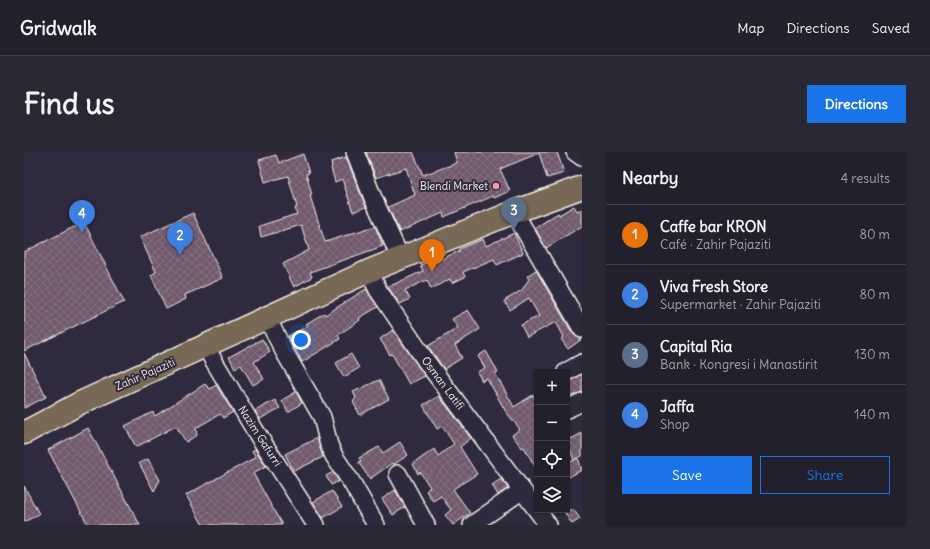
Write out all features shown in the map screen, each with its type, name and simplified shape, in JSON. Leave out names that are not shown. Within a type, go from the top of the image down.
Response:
[{"type":"main road","name":"Zahir Pajaziti","points":[[24,433],[80,403],[369,271],[514,212],[582,187]]},
{"type":"street","points":[[355,152],[373,198],[401,259]]},
{"type":"street","points":[[575,152],[582,157]]},
{"type":"street","points":[[514,212],[582,329]]},
{"type":"street","name":"Osman Latifi","points":[[369,271],[378,290],[426,361],[477,427],[521,491],[548,525]]},
{"type":"street","points":[[267,318],[322,417],[329,445],[334,456],[352,483],[376,525]]},
{"type":"street","name":"Nazim Gafurri","points":[[205,346],[256,432],[316,525]]},
{"type":"street","points":[[570,370],[582,363]]},
{"type":"street","points":[[570,408],[582,402]]},
{"type":"street","points":[[398,474],[426,525]]},
{"type":"street","points":[[472,525],[521,491]]},
{"type":"building","points":[[366,152],[413,152],[423,175],[457,163],[454,152],[557,152],[564,173],[547,178],[539,153],[500,169],[510,191],[494,198],[493,196],[444,217],[443,213],[400,232],[388,207],[415,195],[406,168],[376,178]]},
{"type":"building","points":[[303,154],[309,173],[306,174],[312,195],[310,196],[325,242],[375,226],[383,246],[310,272],[312,277],[294,287],[283,264],[309,250],[301,225],[261,237],[259,226],[297,214],[295,208],[297,207],[288,176],[265,182],[259,160],[276,155],[279,163]]},
{"type":"building","points":[[346,157],[366,207],[353,212],[342,179],[335,182],[331,168],[331,162]]},
{"type":"building","points":[[574,206],[577,211],[582,209],[582,226],[546,248],[535,228],[558,213],[559,215]]},
{"type":"building","points":[[193,213],[223,278],[185,295],[186,299],[166,309],[151,275],[156,272],[140,237]]},
{"type":"building","points":[[84,222],[124,302],[24,351],[24,252]]},
{"type":"building","points":[[514,233],[523,253],[497,265],[494,259],[463,272],[465,277],[452,283],[450,279],[431,289],[427,280],[405,290],[410,299],[400,304],[388,287],[423,271],[420,265],[436,259],[437,261],[459,251],[459,249],[483,239],[486,246]]},
{"type":"building","points":[[536,270],[573,334],[582,339],[568,349],[561,339],[564,337],[556,322],[527,337],[521,325],[539,316],[529,298],[510,310],[504,301],[522,290],[529,279],[527,276]]},
{"type":"building","points":[[366,289],[378,307],[359,318],[360,320],[338,335],[340,339],[302,362],[288,336],[308,326],[306,324],[324,313],[325,315]]},
{"type":"building","points":[[468,310],[480,329],[455,345],[462,358],[444,369],[428,346],[458,328],[452,319]]},
{"type":"building","points":[[393,330],[425,376],[409,384],[392,354],[390,355],[380,339]]},
{"type":"building","points":[[262,339],[270,352],[254,362],[264,379],[253,385],[241,365],[235,368],[229,357]]},
{"type":"building","points":[[486,351],[498,372],[495,373],[514,407],[533,395],[534,396],[534,465],[524,447],[522,448],[512,435],[520,429],[506,412],[487,378],[482,381],[477,372],[485,368],[478,356]]},
{"type":"building","points":[[24,353],[46,397],[24,408]]},
{"type":"building","points":[[351,354],[359,368],[344,377],[336,363]]},
{"type":"building","points":[[582,374],[582,392],[570,397],[570,380]]},
{"type":"building","points":[[379,380],[389,399],[360,415],[353,402],[356,398],[353,392]]},
{"type":"building","points":[[205,384],[210,389],[216,385],[233,412],[223,418],[220,414],[196,428],[197,435],[186,442],[176,426],[136,447],[125,426],[153,412],[155,416]]},
{"type":"building","points":[[296,392],[302,403],[288,412],[282,400]]},
{"type":"building","points":[[439,396],[471,438],[460,447],[477,474],[453,489],[470,513],[453,525],[445,515],[451,510],[441,496],[433,501],[426,491],[430,487],[420,472],[418,474],[413,464],[434,449],[438,456],[454,444],[442,426],[437,429],[423,405]]},
{"type":"building","points":[[275,400],[280,408],[260,419],[255,411]]},
{"type":"building","points":[[88,428],[140,525],[88,525],[48,450]]},
{"type":"building","points":[[582,433],[582,456],[574,460],[570,449],[570,439]]},
{"type":"building","points":[[317,438],[323,457],[294,471],[285,454]]},
{"type":"building","points":[[400,442],[408,455],[393,465],[392,463],[370,479],[358,462],[361,461],[359,458],[379,447],[383,453]]},
{"type":"building","points":[[255,449],[266,466],[253,473],[282,525],[203,525],[186,495],[256,457],[252,451]]},
{"type":"building","points":[[578,458],[582,470],[570,476],[570,462]]},
{"type":"building","points":[[148,459],[160,480],[154,491],[139,463]]},
{"type":"building","points":[[333,472],[339,481],[331,485],[326,476]]},
{"type":"building","points":[[501,479],[508,488],[498,495],[492,485]]},
{"type":"building","points":[[24,486],[39,514],[24,522]]},
{"type":"building","points":[[395,490],[405,507],[393,515],[382,499]]},
{"type":"building","points":[[332,491],[342,507],[323,518],[313,502]]},
{"type":"building","points":[[570,510],[574,510],[580,519],[572,524],[565,513],[570,513]]},
{"type":"place","name":"Blendi Market","points":[[496,186]]},
{"type":"place","name":"Capital Ria","points":[[514,230]]},
{"type":"place","name":"Jaffa","points":[[82,233]]},
{"type":"place","name":"Viva Fresh Store","points":[[180,255]]},
{"type":"place","name":"Caffe bar KRON","points":[[432,272]]}]
